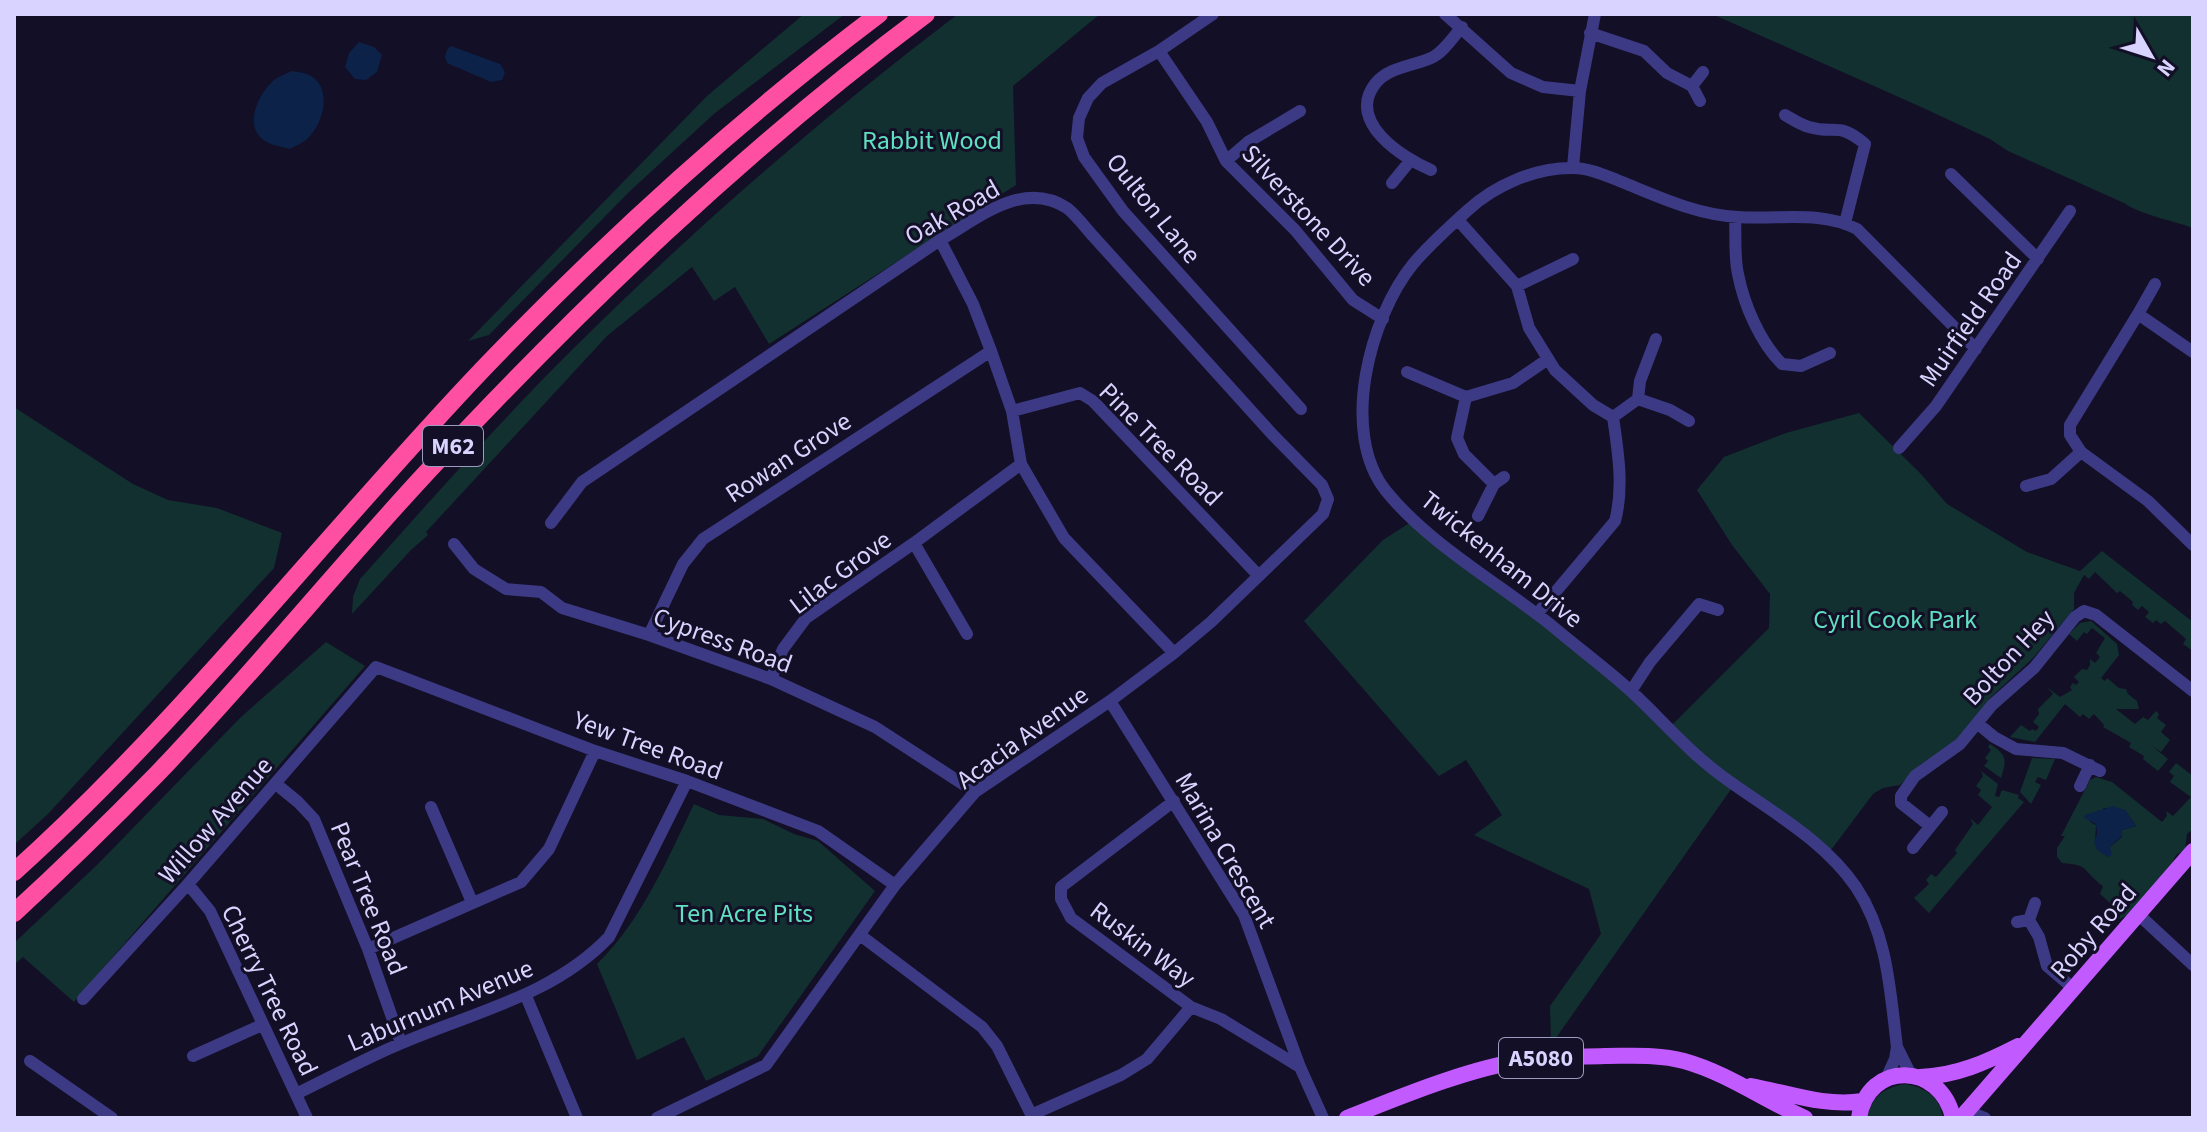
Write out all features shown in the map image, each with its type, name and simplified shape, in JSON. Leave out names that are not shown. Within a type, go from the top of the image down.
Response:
[{"type":"highway","name":"M62","points":[[14,872],[171,718],[406,453],[550,302],[739,127],[879,14]]},
{"type":"highway","name":"M62","points":[[14,913],[156,775],[437,462],[578,315],[758,150],[926,14]]},
{"type":"main road","name":"Roby Road","points":[[1960,1115],[2193,851]]},
{"type":"main road","name":"Roby Road","points":[[1886,1079],[1942,1077],[2027,1042]]},
{"type":"main road","name":"A5080","points":[[1354,1117],[1468,1074],[1539,1058],[1667,1057],[1688,1062],[1740,1084],[1805,1118]]},
{"type":"main road","points":[[1916,1076],[1943,1092],[1960,1115]]},
{"type":"main road","name":"A5080","points":[[1740,1084],[1813,1101],[1845,1104],[1861,1110],[1873,1088],[1886,1079]]},
{"type":"street","name":"Oulton Lane","points":[[1213,14],[1159,51],[1102,83],[1088,98],[1079,118],[1077,138],[1084,157],[1123,211],[1301,409]]},
{"type":"street","points":[[1445,14],[1511,73],[1543,87],[1580,91]]},
{"type":"street","points":[[1573,167],[1580,91],[1595,14]]},
{"type":"street","points":[[1431,170],[1410,161],[1375,131],[1368,114],[1374,84],[1404,66],[1434,57],[1462,27]]},
{"type":"street","points":[[1590,33],[1644,51],[1667,73],[1692,86],[1700,101]]},
{"type":"street","name":"Silverstone Drive","points":[[1159,51],[1207,122],[1226,161],[1295,230],[1353,300],[1383,319]]},
{"type":"street","points":[[1692,86],[1703,72]]},
{"type":"street","points":[[1226,161],[1248,142],[1300,111]]},
{"type":"street","points":[[1785,115],[1809,127],[1837,128],[1853,134],[1865,144],[1845,223],[1857,229],[1976,349]]},
{"type":"street","points":[[1392,183],[1410,161]]},
{"type":"street","name":"Twickenham Drive","points":[[1845,223],[1820,217],[1735,217],[1694,210],[1612,178],[1573,167],[1534,173],[1496,190],[1458,220],[1413,263],[1394,292],[1364,372],[1362,416],[1367,455],[1383,487],[1414,520],[1537,614],[1631,691],[1717,772],[1800,831],[1840,866],[1869,910],[1886,957],[1897,1047],[1886,1079]]},
{"type":"street","points":[[1951,174],[2038,259]]},
{"type":"street","name":"Oak Road","points":[[551,523],[582,482],[940,240],[995,207],[1010,201],[1041,197],[1067,209],[1322,485],[1328,499]]},
{"type":"street","name":"Muirfield Road","points":[[1899,448],[1936,406],[2070,211]]},
{"type":"street","points":[[1735,217],[1738,273],[1752,317],[1771,353],[1782,364],[1801,366],[1830,353]]},
{"type":"street","points":[[1458,220],[1517,286],[1529,328],[1555,370],[1593,405],[1613,417]]},
{"type":"street","points":[[940,240],[973,304],[991,351],[1012,411],[1021,464],[1064,538],[1174,653]]},
{"type":"street","points":[[1517,286],[1573,259]]},
{"type":"street","points":[[2155,284],[2070,425],[2070,435],[2081,452],[2148,501],[2193,545]]},
{"type":"street","points":[[2138,314],[2193,352]]},
{"type":"street","points":[[1613,417],[1638,399],[1640,381],[1656,339]]},
{"type":"street","name":"Rowan Grove","points":[[649,635],[683,564],[703,539],[991,351]]},
{"type":"street","points":[[1407,372],[1466,397],[1513,383],[1548,359]]},
{"type":"street","name":"Pine Tree Road","points":[[1012,411],[1080,393],[1093,401],[1259,576]]},
{"type":"street","points":[[1466,397],[1457,438],[1464,454],[1499,481],[1478,516]]},
{"type":"street","points":[[1638,399],[1670,410],[1689,421]]},
{"type":"street","points":[[1537,614],[1615,521],[1619,496],[1613,417]]},
{"type":"street","points":[[2026,486],[2051,479],[2081,452]]},
{"type":"street","name":"Lilac Grove","points":[[771,679],[783,649],[806,618],[1021,464]]},
{"type":"street","name":"Acacia Avenue","points":[[657,1118],[766,1065],[895,885],[975,792],[1110,701],[1174,653],[1323,514],[1328,499]]},
{"type":"street","name":"Lilac Grove","points":[[914,543],[967,634]]},
{"type":"street","name":"Cypress Road","points":[[454,544],[474,569],[506,589],[541,592],[562,608],[649,635],[771,679],[875,727],[975,792]]},
{"type":"street","points":[[1631,691],[1650,662],[1699,604],[1718,610]]},
{"type":"street","name":"Bolton Hey","points":[[1930,826],[1901,803],[1901,796],[1920,772],[1953,751],[1992,705],[2034,668],[2067,626],[2084,611],[2096,615],[2193,691]]},
{"type":"street","name":"Yew Tree Road","points":[[376,667],[595,751],[687,781],[818,831],[895,885]]},
{"type":"street","name":"Willow Avenue","points":[[83,999],[188,884],[376,667]]},
{"type":"street","name":"Marina Crescent","points":[[1110,701],[1244,915],[1300,1067],[1323,1118]]},
{"type":"street","points":[[1977,723],[2016,749],[2055,751],[2095,768],[2080,786]]},
{"type":"street","points":[[368,949],[521,882],[549,849],[595,751]]},
{"type":"street","name":"Laburnum Avenue","points":[[296,1094],[401,1043],[526,996],[578,965],[609,937],[687,781]]},
{"type":"street","name":"Pear Tree Road","points":[[276,784],[314,819],[368,949],[401,1043]]},
{"type":"street","name":"Ruskin Way","points":[[1174,801],[1061,887],[1061,899],[1071,918],[1191,1007],[1221,1019],[1300,1067]]},
{"type":"street","points":[[431,807],[472,902]]},
{"type":"street","points":[[1913,848],[1942,812]]},
{"type":"street","name":"Cherry Tree Road","points":[[188,884],[210,911],[307,1118]]},
{"type":"street","points":[[2035,903],[2023,921],[2039,937],[2047,966],[2074,989]]},
{"type":"street","points":[[2139,915],[2193,965]]},
{"type":"street","points":[[860,935],[982,1027],[997,1046],[1032,1116],[1121,1075],[1147,1059],[1191,1007]]},
{"type":"street","points":[[526,996],[577,1118]]},
{"type":"street","points":[[193,1056],[262,1025]]},
{"type":"street","name":"Twickenham Drive","points":[[1897,1047],[1916,1076]]},
{"type":"street","points":[[30,1061],[112,1118]]},
{"type":"street","points":[[1960,1115],[1985,1118]]},
{"type":"green space","points":[[804,14],[845,14],[715,113],[630,191],[489,335],[468,341],[707,96]]},
{"type":"green space","name":"Rabbit Wood","points":[[958,14],[1100,14],[1013,86],[1016,185],[769,344],[735,287],[714,301],[692,267],[607,336],[426,532],[428,535],[352,614],[353,597],[360,579],[497,427],[593,329],[797,143]]},
{"type":"green space","points":[[1712,14],[2193,14],[2193,228],[2139,211],[1921,107]]},
{"type":"green space","points":[[14,407],[133,484],[168,500],[217,508],[282,533],[274,568],[48,814],[14,845]]},
{"type":"green space","name":"Cyril Cook Park","points":[[1859,413],[1947,504],[2027,552],[2080,571],[2102,551],[2193,622],[2193,651],[2183,644],[2186,639],[2165,621],[2161,624],[2156,620],[2153,623],[2145,617],[2149,612],[2142,606],[2138,610],[2132,605],[2133,602],[2120,591],[2117,593],[2095,572],[2089,579],[2084,575],[2074,593],[2074,609],[2033,658],[1991,697],[1955,743],[1920,765],[1900,785],[1883,788],[1873,794],[1828,854],[1734,785],[1551,1045],[1550,1006],[1601,934],[1589,889],[1474,835],[1502,815],[1466,760],[1439,776],[1304,621],[1383,540],[1414,520],[1669,728],[1769,628],[1770,594],[1732,545],[1697,490],[1724,457],[1786,433]]},
{"type":"green space","points":[[2091,621],[2117,644],[2119,655],[2101,678],[2105,681],[2107,678],[2119,688],[2126,689],[2137,701],[2139,709],[2116,709],[2135,724],[2143,717],[2148,720],[2156,711],[2159,714],[2157,718],[2166,725],[2161,732],[2170,740],[2161,752],[2152,746],[2168,759],[2158,771],[2143,759],[2144,756],[2129,747],[2131,743],[2103,727],[2094,714],[2089,719],[2083,714],[2080,717],[2065,704],[2035,742],[2010,737],[2021,725],[2030,731],[2036,731],[2039,727],[2033,722],[2039,714],[2038,709],[2053,694],[2047,687],[2060,697],[2072,690],[2070,687],[2073,683],[2076,685],[2079,682],[2074,677],[2082,669],[2087,670],[2090,659],[2095,663],[2100,657],[2096,653],[2105,638],[2092,628],[2077,641],[2069,634],[2080,623]]},
{"type":"green space","points":[[326,642],[365,666],[74,1002],[23,957],[14,965],[14,943],[98,864],[241,717]]},
{"type":"green space","points":[[1990,744],[2004,758],[2001,778],[1984,766],[1991,750],[1988,747]]},
{"type":"green space","points":[[2032,758],[2055,759],[2046,780],[2038,777],[2035,782],[2041,785],[2031,804],[2020,792]]},
{"type":"green space","points":[[2176,763],[2193,776],[2193,829],[2187,834],[2185,850],[2176,855],[2131,913],[2116,918],[2109,902],[2100,894],[2103,886],[2082,867],[2062,863],[2057,857],[2057,848],[2065,836],[2061,836],[2090,780],[2096,777],[2112,782],[2162,822],[2167,816],[2166,811],[2173,816],[2191,797],[2170,782],[2174,776],[2169,772]],"holes":[[[2104,808],[2125,810],[2136,826],[2122,830],[2122,837],[2110,847],[2108,857],[2095,845],[2096,825],[2090,822]]]},
{"type":"green space","points":[[1981,771],[1998,784],[1995,796],[1999,797],[2002,790],[2019,795],[2018,798],[2024,802],[1929,913],[1914,898],[1929,884],[1926,880],[1931,874],[1936,877],[1957,853],[1955,850],[1973,824],[1970,818],[1978,825],[1992,807],[1978,795],[1981,790],[1976,786],[1983,776]]},
{"type":"green space","name":"Ten Acre Pits","points":[[694,804],[719,815],[763,819],[794,834],[818,841],[875,891],[758,1056],[706,1081],[684,1037],[637,1060],[597,964],[640,909]]},
{"type":"green space","points":[[1905,1084],[1930,1094],[1939,1104],[1943,1118],[1867,1118],[1880,1094]]},
{"type":"water","points":[[359,42],[374,47],[382,55],[377,72],[366,80],[355,79],[345,67],[349,53]]},
{"type":"water","points":[[451,46],[500,64],[505,72],[502,80],[491,82],[447,63],[445,57]]},
{"type":"water","points":[[292,71],[311,76],[318,82],[324,98],[321,116],[313,133],[290,149],[263,140],[256,130],[254,115],[264,92],[274,80]]},
{"type":"water","points":[[2113,806],[2125,810],[2136,826],[2122,830],[2122,836],[2110,847],[2112,855],[2108,857],[2097,850],[2094,842],[2096,824],[2084,818]]}]
